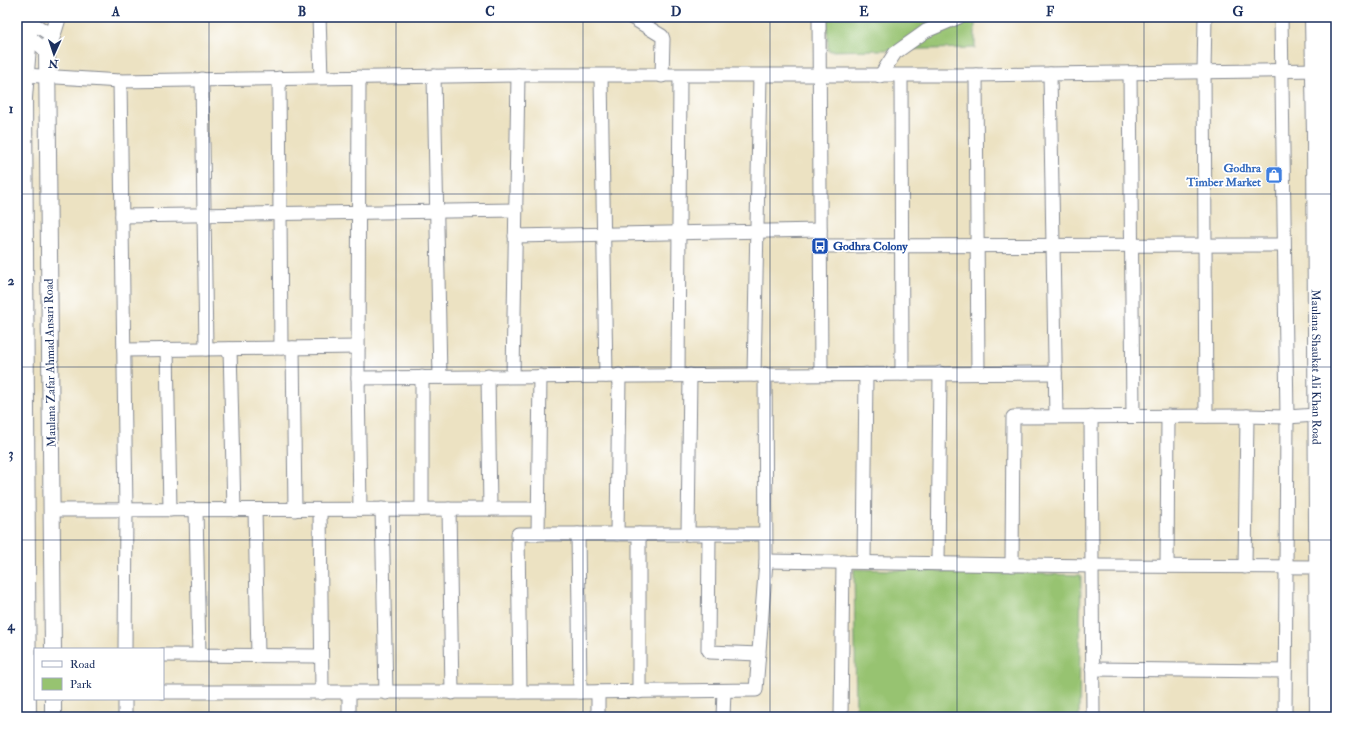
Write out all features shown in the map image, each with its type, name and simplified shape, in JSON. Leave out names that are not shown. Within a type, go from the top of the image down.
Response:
[{"type":"main road","name":"Maulana Zafar Ahmad Ansari Road","points":[[53,648],[47,52],[58,17]]},
{"type":"main road","name":"Maulana Shaukat Ali Khan Road","points":[[1313,17],[1326,63],[1315,135],[1318,717]]},
{"type":"main road","name":"Maulana Shaukat Ali Khan Road","points":[[1328,17],[1326,63],[1333,385],[1333,717]]},
{"type":"main road","name":"Maulana Zafar Ahmad Ansari Road","points":[[25,26],[24,106],[28,717]]},
{"type":"main road","points":[[53,700],[53,717]]},
{"type":"street","points":[[319,17],[321,78]]},
{"type":"street","points":[[631,17],[662,36],[662,76]]},
{"type":"street","points":[[820,17],[821,374]]},
{"type":"street","points":[[880,76],[895,53],[926,31],[959,17]]},
{"type":"street","points":[[1205,17],[1206,416]]},
{"type":"street","points":[[1281,17],[1283,245],[1287,417],[1285,717]]},
{"type":"street","points":[[25,26],[52,36]]},
{"type":"street","points":[[25,26],[47,52]]},
{"type":"street","points":[[25,75],[120,81],[518,75],[901,76],[1281,70],[1326,63]]},
{"type":"street","points":[[1130,73],[1133,416]]},
{"type":"street","points":[[1050,74],[1056,416]]},
{"type":"street","points":[[513,376],[518,75]]},
{"type":"street","points":[[976,75],[978,373]]},
{"type":"street","points":[[434,76],[440,377]]},
{"type":"street","points":[[601,76],[606,376]]},
{"type":"street","points":[[680,76],[678,232],[684,375],[688,534]]},
{"type":"street","points":[[164,692],[452,693],[756,690],[766,561],[757,231],[760,76]]},
{"type":"street","points":[[901,76],[902,374]]},
{"type":"street","points":[[359,77],[358,378],[360,509]]},
{"type":"street","points":[[279,78],[280,213],[295,510]]},
{"type":"street","points":[[202,79],[206,349]]},
{"type":"street","points":[[120,81],[126,510],[125,648]]},
{"type":"street","points":[[122,216],[516,210]]},
{"type":"street","points":[[516,236],[820,230]]},
{"type":"street","points":[[820,246],[1283,245]]},
{"type":"street","points":[[124,350],[358,347]]},
{"type":"street","points":[[167,349],[170,510]]},
{"type":"street","points":[[230,349],[234,510]]},
{"type":"street","points":[[938,563],[940,373]]},
{"type":"street","points":[[358,378],[1055,373]]},
{"type":"street","points":[[864,562],[866,374]]},
{"type":"street","points":[[617,534],[619,375]]},
{"type":"street","points":[[488,376],[490,509]]},
{"type":"street","points":[[538,534],[540,376]]},
{"type":"street","points":[[422,377],[422,509]]},
{"type":"street","points":[[1012,565],[1013,417],[1287,417],[1316,415]]},
{"type":"street","points":[[1091,416],[1093,717]]},
{"type":"street","points":[[1167,566],[1168,416]]},
{"type":"street","points":[[1245,567],[1247,416]]},
{"type":"street","points":[[382,509],[386,693]]},
{"type":"street","points":[[449,509],[452,693]]},
{"type":"street","points":[[52,510],[538,509]]},
{"type":"street","points":[[196,510],[199,656]]},
{"type":"street","points":[[255,510],[258,656]]},
{"type":"street","points":[[320,510],[322,693]]},
{"type":"street","points":[[520,692],[518,534],[765,534]]},
{"type":"street","points":[[578,534],[580,692]]},
{"type":"street","points":[[639,534],[639,692]]},
{"type":"street","points":[[709,534],[708,649],[710,652],[759,654]]},
{"type":"street","points":[[766,561],[1093,566],[1317,567]]},
{"type":"street","points":[[841,717],[842,562]]},
{"type":"street","points":[[164,655],[321,656]]},
{"type":"street","points":[[1092,668],[1285,671]]},
{"type":"street","points":[[724,691],[724,717]]},
{"type":"street","points":[[598,692],[598,717]]},
{"type":"street","points":[[349,693],[349,717]]},
{"type":"street","points":[[125,700],[125,717]]},
{"type":"green space","points":[[827,17],[975,17],[975,48],[828,51]]},
{"type":"green space","points":[[854,569],[1081,575],[1079,717],[856,717]]},
{"type":"place","name":"Godhra Timber Market","points":[[1274,175]]},
{"type":"place","name":"Godhra Colony","points":[[820,246]]}]
